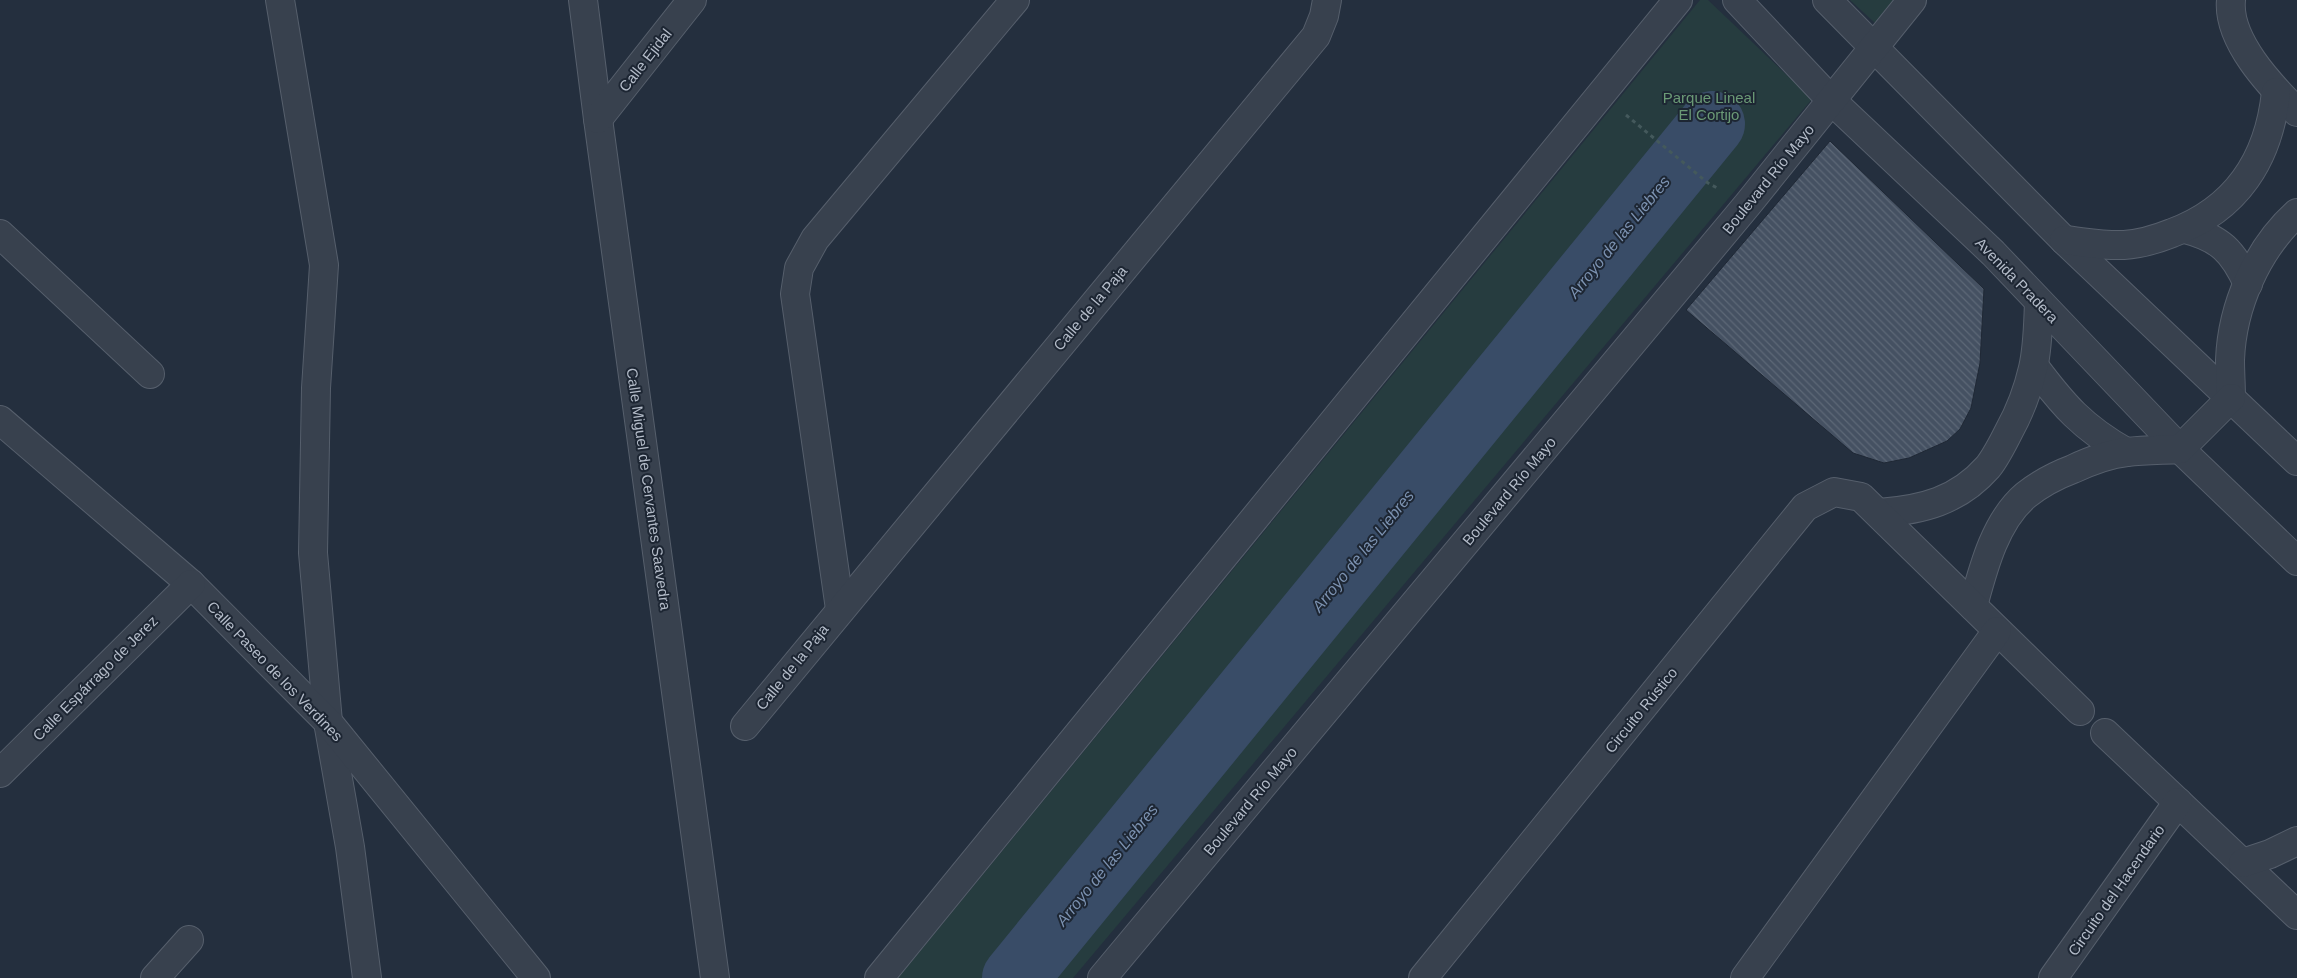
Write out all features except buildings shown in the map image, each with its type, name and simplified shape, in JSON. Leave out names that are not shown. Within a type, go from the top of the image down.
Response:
[{"type":"street","points":[[280,0],[324,265],[316,388],[313,554],[328,722],[350,848],[367,978]]},
{"type":"street","name":"Calle Miguel de Cervantes Saavedra","points":[[583,0],[717,976]]},
{"type":"street","name":"Calle Ejidal","points":[[598,119],[692,0]]},
{"type":"street","name":"Calle de la Paja","points":[[840,609],[795,294],[799,268],[814,239],[1015,0]]},
{"type":"street","name":"Calle de la Paja","points":[[745,726],[1316,36],[1324,16],[1327,0]]},
{"type":"street","points":[[879,978],[1678,0]]},
{"type":"street","name":"Avenida Pradera","points":[[1737,0],[1832,101],[1993,253],[2180,449],[2297,560]]},
{"type":"street","points":[[1827,0],[2064,240],[2297,461]]},
{"type":"street","name":"Boulevard Río Mayo","points":[[1102,978],[1832,101],[1912,0]]},
{"type":"street","points":[[2231,0],[2232,24],[2237,37],[2276,92],[2297,112]]},
{"type":"street","points":[[2064,240],[2125,245],[2156,240],[2185,229],[2202,219],[2234,195],[2253,169],[2268,136],[2274,114],[2276,92]]},
{"type":"street","points":[[1973,606],[1981,576],[1992,547],[2006,518],[2026,495],[2057,475],[2090,461],[2126,452],[2180,449],[2232,398],[2231,350],[2236,321],[2248,284],[2266,249],[2297,213]]},
{"type":"street","points":[[2185,229],[2206,234],[2224,246],[2238,263],[2248,284]]},
{"type":"street","points":[[0,234],[150,374]]},
{"type":"street","points":[[1879,513],[1910,511],[1939,502],[1966,488],[1988,467],[2016,418],[2026,393],[2034,366],[2040,303]]},
{"type":"street","points":[[2034,366],[2075,416],[2100,437],[2126,452]]},
{"type":"street","name":"Calle Paseo de los Verdines","points":[[0,420],[191,584],[328,722],[536,978]]},
{"type":"street","name":"Circuito Rústico","points":[[1423,978],[1805,507],[1834,492],[1861,497],[2080,710]]},
{"type":"street","name":"Calle Espárrago de Jerez","points":[[0,773],[191,584]]},
{"type":"street","points":[[1745,978],[1997,631]]},
{"type":"street","points":[[2105,733],[2297,915]]},
{"type":"street","name":"Circuito del Hacendario","points":[[2053,978],[2178,802]]},
{"type":"street","points":[[2243,863],[2270,854],[2297,841]]},
{"type":"street","points":[[155,978],[189,940]]},
{"type":"path","points":[[1633,122],[1708,183]]},
{"type":"green space","name":"Parque Lineal El Cortijo","points":[[1700,0],[1708,0],[1812,99],[1073,978],[898,978]]},
{"type":"green space","points":[[1850,0],[1893,0],[1875,23]]},
{"type":"waterway","name":"Arroyo de las Liebres","points":[[1015,978],[1712,124]]}]
